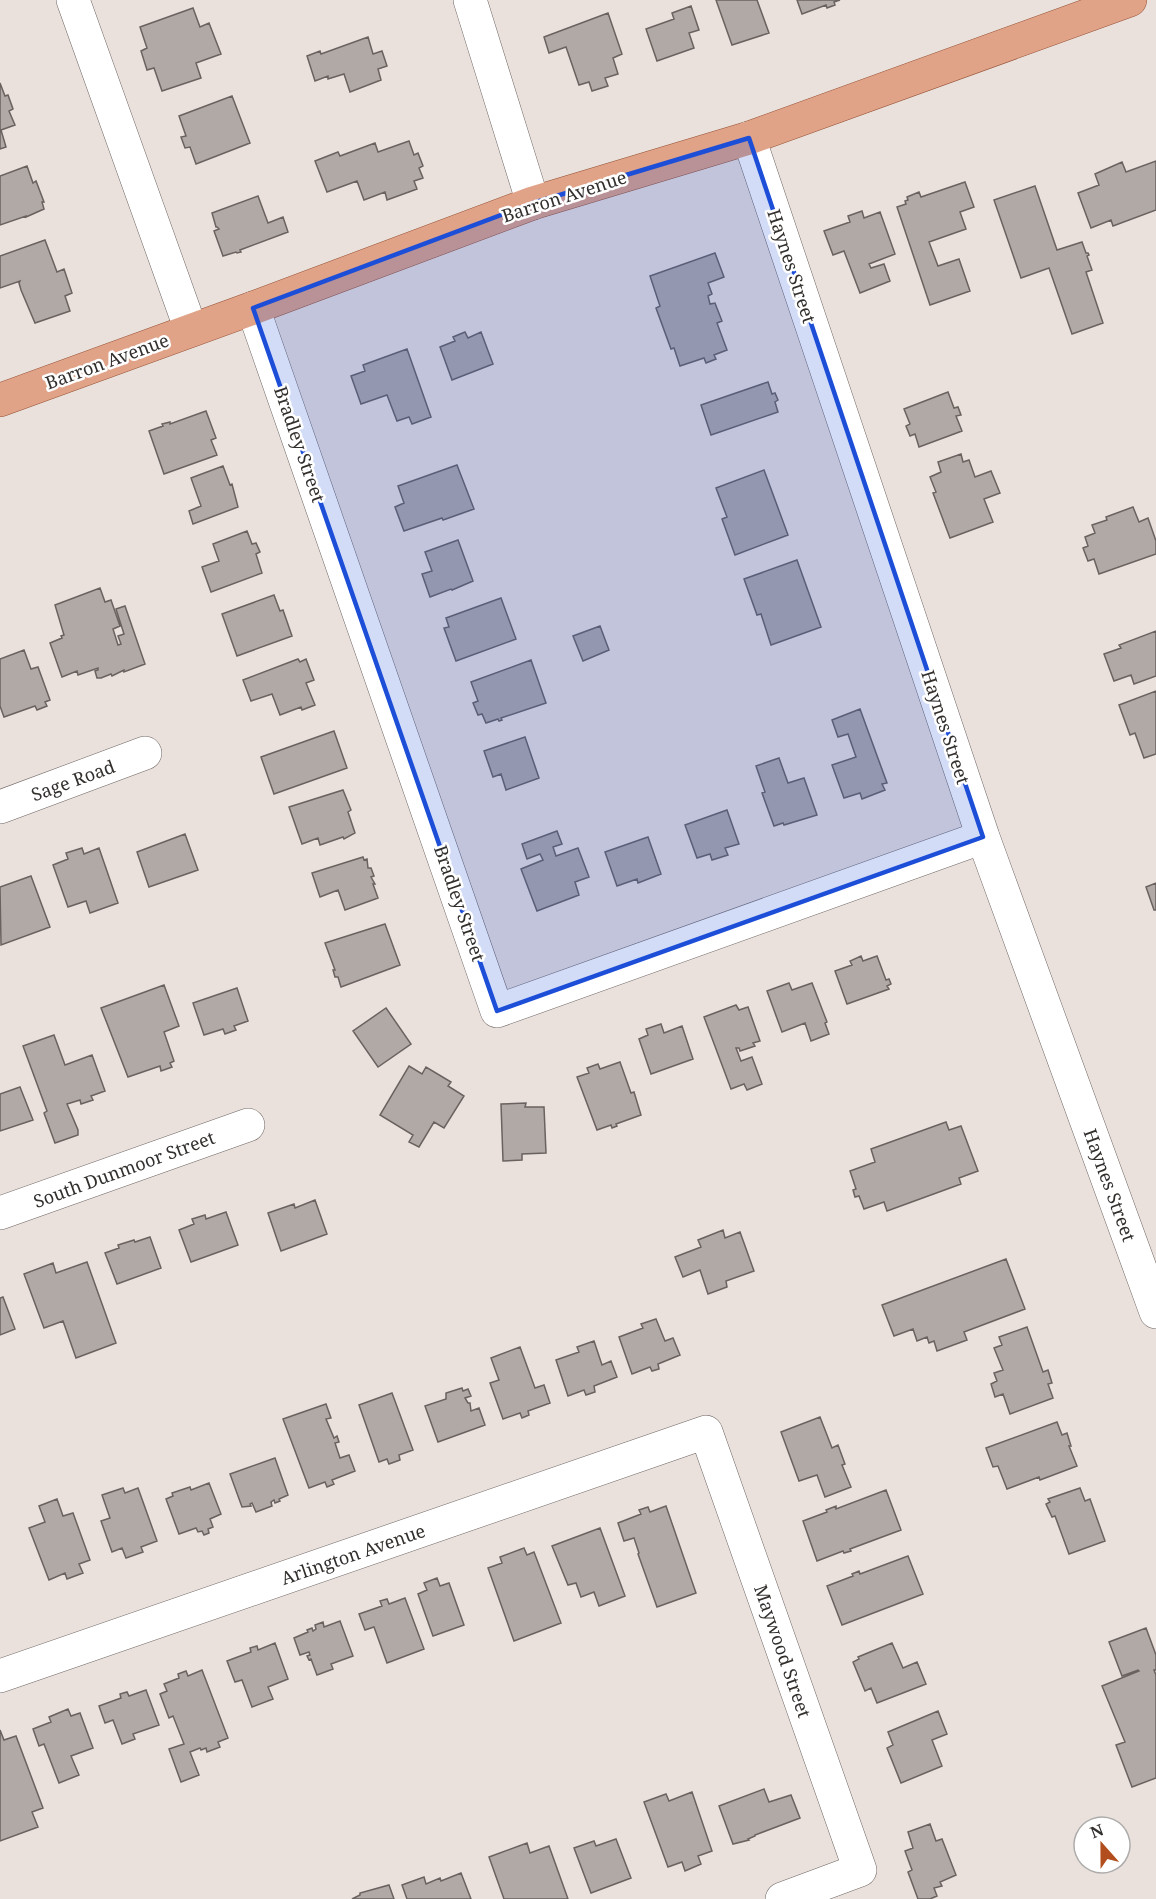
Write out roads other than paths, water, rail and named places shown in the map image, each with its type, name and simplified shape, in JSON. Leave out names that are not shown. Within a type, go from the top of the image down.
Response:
[{"type":"main road","name":"Barron Avenue","points":[[0,400],[533,203],[749,138],[1130,0]]},
{"type":"street","points":[[74,0],[191,330]]},
{"type":"street","points":[[470,0],[533,203]]},
{"type":"street","name":"Haynes Street","points":[[749,138],[983,837],[1156,1312]]},
{"type":"street","name":"Bradley Street","points":[[253,308],[497,1011],[983,837]]},
{"type":"street","name":"Sage Road","points":[[0,807],[145,753]]},
{"type":"street","name":"South Dunmoor Street","points":[[0,1214],[248,1125]]},
{"type":"street","name":"Arlington Avenue","points":[[0,1676],[706,1432]]},
{"type":"street","name":"Maywood Street","points":[[706,1432],[860,1870],[782,1899]]}]
